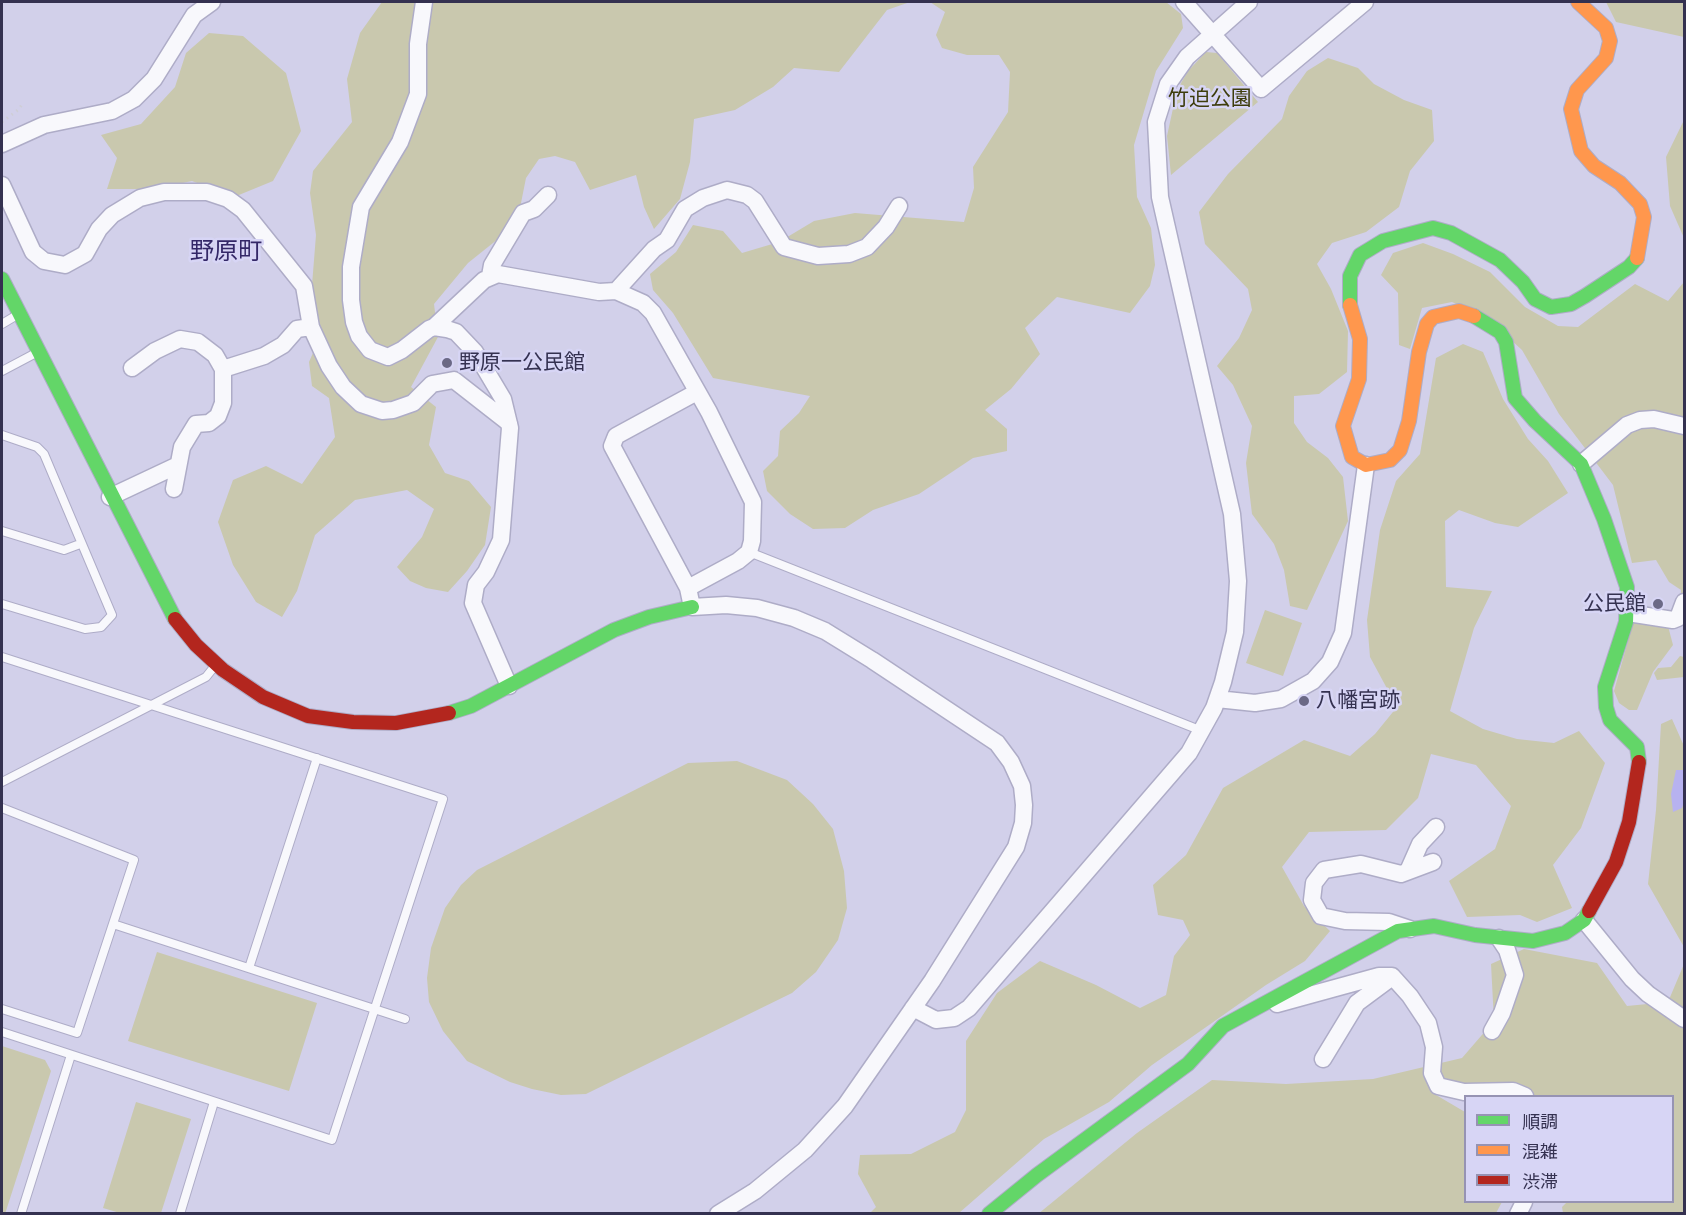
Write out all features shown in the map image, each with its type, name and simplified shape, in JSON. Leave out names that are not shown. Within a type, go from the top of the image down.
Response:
[{"type":"street","points":[[2,144],[44,124],[112,111],[134,99],[154,79],[194,15],[212,2]]},
{"type":"street","points":[[424,2],[418,44],[418,94],[400,142],[361,207],[351,267],[351,300],[359,336],[370,350],[388,357],[434,327],[490,276],[509,274],[599,292],[616,291],[643,303],[653,313],[697,392],[753,502],[752,541],[749,552],[738,561],[688,588]]},
{"type":"street","points":[[1184,2],[1262,89],[1365,2]]},
{"type":"street","points":[[913,1008],[936,1020],[954,1018],[969,1008],[1189,753],[1217,699],[1235,632],[1238,580],[1232,514],[1160,197],[1156,122],[1168,84],[1187,57],[1249,2]]},
{"type":"street","points":[[989,1214],[1037,1175],[1188,1064],[1223,1026],[1398,931],[1434,926],[1499,938],[1542,940],[1565,933],[1584,920],[1622,846],[1641,766],[1637,747],[1610,720],[1606,707],[1605,687],[1628,613],[1627,587],[1581,464],[1535,421],[1515,398],[1506,342],[1500,332],[1473,315],[1459,311],[1433,317],[1427,324],[1419,352],[1409,421],[1400,450],[1390,460],[1366,465],[1352,457],[1343,426],[1359,379],[1360,339],[1349,301],[1350,276],[1360,255],[1383,241],[1433,228],[1451,233],[1500,260],[1523,282],[1535,299],[1551,307],[1570,304],[1585,296],[1629,267],[1639,255],[1644,217],[1641,204],[1620,183],[1594,166],[1581,151],[1571,109],[1577,90],[1606,58],[1610,42],[1606,28],[1578,2]]},
{"type":"street","points":[[2,185],[35,256],[58,265],[65,265],[85,254],[99,229],[111,215],[140,198],[177,191],[207,192],[228,199],[243,210],[304,286],[311,327],[328,366],[343,387],[361,404],[382,411],[393,410],[413,403],[432,384],[454,380],[509,423]]},
{"type":"street","points":[[616,291],[654,249],[667,240],[685,209],[704,198],[727,190],[747,195],[755,201],[784,247],[818,256],[849,254],[867,247],[886,227],[899,207]]},
{"type":"street","points":[[490,276],[492,265],[523,213],[534,209],[548,195]]},
{"type":"street","points":[[2,279],[13,307],[173,617],[196,645],[217,664],[263,697],[308,716],[352,722],[396,723],[438,716],[471,706],[614,630],[649,616],[692,607],[726,605],[757,608],[794,618],[825,631],[997,743],[1011,762],[1022,786],[1023,823],[1016,846],[913,1008],[845,1106],[806,1150],[755,1191],[718,1214]]},
{"type":"street","points":[[223,369],[264,356],[283,345],[297,329],[311,327]]},
{"type":"street","points":[[434,327],[456,332],[475,352],[503,399],[509,423],[501,540],[486,572],[476,585],[474,603],[508,686]]},
{"type":"street","points":[[132,368],[155,351],[180,339],[198,342],[215,355],[223,369],[223,403],[218,416],[209,423],[196,424],[182,447],[174,489]]},
{"type":"street","points":[[692,607],[688,588],[612,446],[616,436],[697,392]]},
{"type":"street","points":[[1581,464],[1627,425],[1640,420],[1654,419],[1684,426]]},
{"type":"street","points":[[110,496],[178,465]]},
{"type":"street","points":[[1217,699],[1255,703],[1281,699],[1313,681],[1330,662],[1343,633],[1366,465]]},
{"type":"street","points":[[1628,613],[1673,620],[1678,618],[1684,602]]},
{"type":"street","points":[[1408,871],[1420,844],[1436,827]]},
{"type":"street","points":[[1410,929],[1389,922],[1345,921],[1321,916],[1311,897],[1314,883],[1324,870],[1361,864],[1374,865],[1401,874],[1433,862]]},
{"type":"street","points":[[1584,920],[1632,979],[1648,994],[1684,1019]]},
{"type":"street","points":[[1492,1030],[1502,1013],[1515,975],[1507,950],[1499,938]]},
{"type":"street","points":[[1256,1008],[1288,1002],[1379,976],[1392,976],[1410,996],[1428,1023],[1434,1047],[1432,1073],[1438,1086],[1464,1092],[1513,1091],[1523,1095]]},
{"type":"street","points":[[1323,1059],[1357,1003],[1392,976]]},
{"type":"lane","points":[[2,324],[13,307]]},
{"type":"lane","points":[[2,371],[37,353]]},
{"type":"lane","points":[[2,435],[38,447],[44,454],[80,544],[111,610],[110,619],[101,627],[85,629],[2,604]]},
{"type":"lane","points":[[2,531],[64,550],[80,544]]},
{"type":"lane","points":[[749,552],[1202,731]]},
{"type":"lane","points":[[2,657],[443,799],[332,1140],[2,1032]]},
{"type":"lane","points":[[2,782],[206,676],[217,664]]},
{"type":"lane","points":[[249,968],[317,758]]},
{"type":"lane","points":[[2,808],[134,860],[77,1033],[2,1009]]},
{"type":"lane","points":[[113,924],[405,1019]]},
{"type":"lane","points":[[21,1214],[70,1055]]},
{"type":"lane","points":[[180,1214],[214,1102]]},
{"type":"path","points":[[2,122],[18,110],[24,102]]},
{"type":"green space","points":[[382,2],[910,2],[887,10],[839,72],[794,68],[773,87],[735,110],[694,119],[690,162],[680,199],[654,229],[644,207],[636,175],[590,190],[575,162],[555,156],[539,159],[526,178],[520,208],[503,235],[468,263],[434,304],[438,337],[411,387],[436,407],[429,445],[445,473],[469,481],[491,507],[485,545],[467,571],[448,592],[426,588],[410,581],[397,567],[422,537],[434,509],[407,490],[355,500],[315,535],[297,591],[282,617],[256,602],[233,565],[218,522],[233,480],[266,466],[302,484],[335,437],[329,398],[312,386],[309,362],[320,337],[312,285],[316,235],[310,193],[313,171],[352,122],[347,79],[360,33]]},
{"type":"green space","points":[[930,2],[1166,2],[1181,14],[1183,28],[1156,71],[1134,145],[1137,197],[1151,228],[1155,265],[1150,286],[1130,313],[1057,297],[1025,328],[1040,354],[1011,389],[985,410],[1007,429],[1007,451],[973,458],[919,494],[873,510],[845,528],[813,529],[790,514],[767,491],[763,471],[778,456],[780,431],[799,413],[810,396],[713,378],[673,313],[653,290],[650,274],[676,252],[693,225],[723,231],[742,253],[779,242],[814,221],[855,213],[964,222],[974,188],[973,167],[1008,112],[1010,72],[999,55],[967,55],[942,48],[936,35],[945,12]]},
{"type":"green space","points":[[1606,2],[1684,2],[1684,37],[1616,22]]},
{"type":"green space","points":[[209,33],[243,36],[286,73],[301,131],[273,181],[234,197],[192,181],[154,189],[107,189],[117,158],[101,135],[141,124],[175,87],[186,53]]},
{"type":"green space","name":"竹迫公園","points":[[1206,52],[1217,53],[1258,102],[1171,175],[1167,136],[1177,90],[1188,71]]},
{"type":"green space","points":[[1328,58],[1358,68],[1374,84],[1404,100],[1432,110],[1434,141],[1410,171],[1399,207],[1366,232],[1332,243],[1317,264],[1331,289],[1348,331],[1347,372],[1319,394],[1294,396],[1294,423],[1307,442],[1328,458],[1343,477],[1348,521],[1307,610],[1290,606],[1284,570],[1274,544],[1252,514],[1246,463],[1252,426],[1233,385],[1217,366],[1239,338],[1252,310],[1248,289],[1205,244],[1199,212],[1228,174],[1282,119],[1289,96],[1307,71]]},
{"type":"green space","points":[[1684,120],[1684,238],[1670,206],[1666,157]]},
{"type":"green space","points":[[1423,243],[1453,254],[1490,272],[1525,307],[1558,326],[1578,327],[1635,284],[1668,301],[1684,282],[1684,618],[1680,616],[1681,590],[1669,582],[1656,560],[1632,563],[1613,485],[1559,414],[1522,350],[1486,317],[1452,302],[1422,308],[1410,349],[1399,345],[1398,293],[1381,275],[1393,253]]},
{"type":"green space","points":[[1463,344],[1483,352],[1503,399],[1528,439],[1548,461],[1568,493],[1518,527],[1495,523],[1459,510],[1445,521],[1446,587],[1492,591],[1474,628],[1450,711],[1483,729],[1517,739],[1554,743],[1579,731],[1605,763],[1581,828],[1553,865],[1572,908],[1537,922],[1520,915],[1467,917],[1449,881],[1495,849],[1511,806],[1476,765],[1431,754],[1418,798],[1386,830],[1309,832],[1282,867],[1304,906],[1330,931],[1305,961],[1266,985],[1152,1065],[1109,1102],[1044,1139],[959,1213],[870,1213],[876,1207],[858,1174],[860,1155],[911,1154],[955,1132],[966,1110],[966,1041],[997,993],[1040,961],[1096,985],[1140,1008],[1166,995],[1174,956],[1190,935],[1183,920],[1158,915],[1153,885],[1186,855],[1223,788],[1304,740],[1350,756],[1375,734],[1397,707],[1370,657],[1367,620],[1380,530],[1396,481],[1420,454],[1436,358]]},
{"type":"green space","points":[[1265,610],[1302,623],[1283,676],[1246,663]]},
{"type":"green space","points":[[1648,620],[1668,626],[1673,645],[1653,672],[1637,710],[1629,710],[1619,703],[1614,691],[1633,623]]},
{"type":"green space","points":[[1680,656],[1684,657],[1684,677],[1657,680],[1654,673],[1658,668],[1671,667]]},
{"type":"green space","points":[[1672,719],[1684,746],[1684,947],[1648,884],[1656,810],[1661,724]]},
{"type":"green space","points":[[737,761],[787,780],[813,804],[833,829],[844,871],[847,908],[838,940],[816,972],[792,993],[586,1094],[561,1095],[532,1089],[510,1082],[467,1061],[443,1031],[429,1002],[427,978],[431,948],[445,908],[461,885],[477,870],[688,763]]},
{"type":"green space","points":[[1524,949],[1597,963],[1627,1006],[1668,1002],[1684,964],[1684,1213],[1563,1213],[1562,1207],[1566,1203],[1674,1203],[1674,1095],[1496,1095],[1431,1085],[1431,1092],[1464,1111],[1464,1203],[1501,1203],[1496,1213],[1038,1214],[1137,1133],[1212,1080],[1286,1084],[1373,1079],[1462,1058],[1494,1021],[1491,964]]},
{"type":"green space","points":[[157,952],[317,1003],[289,1091],[128,1041]]},
{"type":"green space","points":[[2,1046],[45,1060],[51,1071],[5,1214],[2,1213]]},
{"type":"green space","points":[[136,1102],[191,1119],[161,1213],[120,1213],[103,1208]]},
{"type":"shaded area","points":[[1676,770],[1684,770],[1684,802],[1682,808],[1673,812],[1671,794]]},
{"type":"traffic: fast","points":[[1350,305],[1350,276],[1360,255],[1383,241],[1433,228],[1451,233],[1500,260],[1523,282],[1535,299],[1551,307],[1571,304],[1629,267],[1637,258]]},
{"type":"traffic: fast","points":[[2,279],[175,619]]},
{"type":"traffic: fast","points":[[1474,316],[1500,332],[1506,342],[1515,398],[1535,421],[1581,464],[1604,519],[1627,587],[1626,622],[1605,687],[1606,707],[1610,720],[1637,747],[1639,762]]},
{"type":"traffic: fast","points":[[449,713],[471,706],[614,630],[649,617],[692,607]]},
{"type":"traffic: fast","points":[[989,1214],[1037,1175],[1188,1064],[1223,1026],[1398,931],[1434,926],[1475,935],[1533,941],[1565,933],[1584,920],[1589,911]]},
{"type":"traffic: slow","points":[[1578,2],[1606,28],[1610,41],[1606,58],[1577,90],[1571,109],[1581,151],[1594,166],[1620,183],[1640,204],[1644,217],[1637,258]]},
{"type":"traffic: slow","points":[[1350,305],[1360,339],[1359,379],[1343,426],[1352,457],[1366,465],[1390,460],[1400,450],[1409,421],[1419,352],[1427,324],[1433,317],[1459,311],[1474,316]]},
{"type":"traffic: jam","points":[[175,619],[196,645],[223,670],[263,697],[308,716],[353,722],[396,723],[449,713]]},
{"type":"traffic: jam","points":[[1589,911],[1616,862],[1629,822],[1639,762]]},
{"type":"place","name":"野原一公民館","points":[[447,363]]},
{"type":"place","name":"公民館","points":[[1658,604]]},
{"type":"place","name":"八幡宮跡","points":[[1304,701]]},
{"type":"district","name":"野原町","points":[[226,252]]}]
